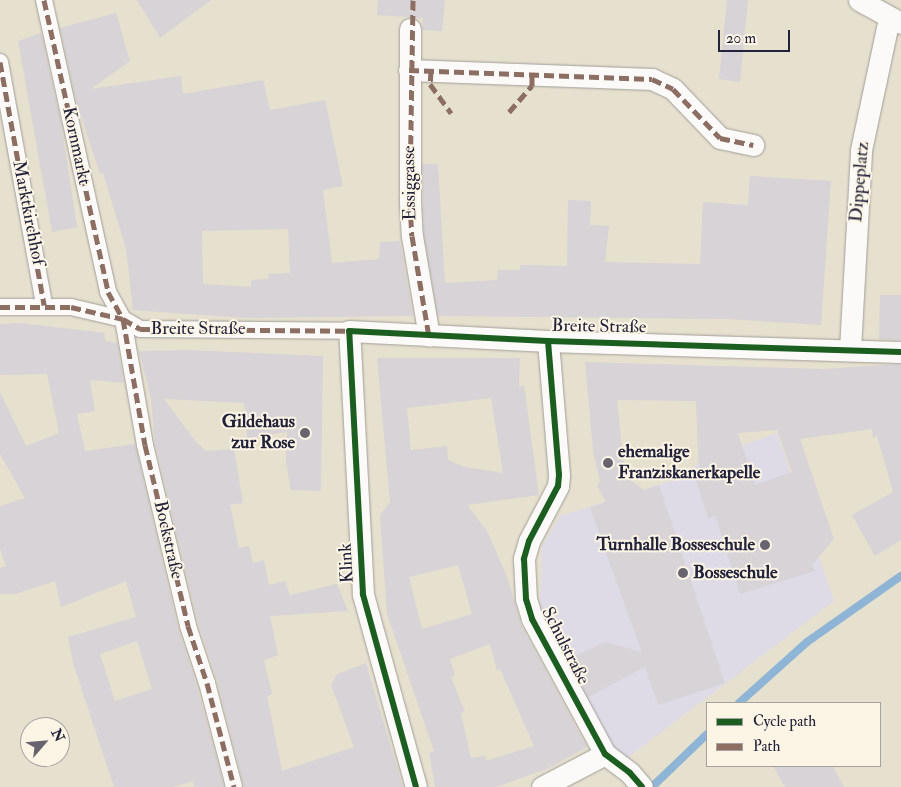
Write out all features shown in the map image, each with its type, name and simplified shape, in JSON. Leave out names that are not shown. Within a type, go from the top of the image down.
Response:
[{"type":"street","name":"Kornmarkt","points":[[44,0],[108,292]]},
{"type":"street","points":[[859,0],[895,20]]},
{"type":"street","name":"Dippeplatz","points":[[850,349],[861,150],[895,20]]},
{"type":"street","name":"Essiggasse","points":[[410,29],[411,225],[429,336]]},
{"type":"street","name":"Marktkirchhof","points":[[0,62],[44,305]]},
{"type":"street","points":[[409,70],[652,79],[673,89],[720,138],[753,145]]},
{"type":"street","name":"Bockstraße","points":[[108,292],[124,319],[145,446],[188,626],[207,682],[234,787]]},
{"type":"street","name":"Breite Straße","points":[[0,307],[44,305],[124,319],[140,329],[349,331],[548,341],[901,352]]},
{"type":"street","name":"Klink","points":[[349,331],[363,594],[416,787]]},
{"type":"street","name":"Schulstraße","points":[[548,341],[559,474],[558,486],[529,541],[524,559],[526,599],[532,619],[605,754],[636,780]]},
{"type":"street","points":[[542,787],[605,754]]},
{"type":"shaded area","name":"Bosseschule","points":[[777,433],[834,601],[622,762],[540,617],[542,546],[560,516],[686,476],[700,460]]},
{"type":"building","points":[[137,0],[211,0],[160,38]]},
{"type":"building","points":[[378,0],[445,0],[442,31],[422,30],[423,18],[377,15]]},
{"type":"building","points":[[727,0],[748,0],[740,82],[719,79]]},
{"type":"building","points":[[116,13],[130,61],[91,89],[181,76],[183,94],[263,80],[270,110],[325,100],[343,186],[323,190],[332,263],[379,259],[380,242],[400,241],[413,316],[244,318],[133,310],[126,249],[103,173],[100,174],[77,104],[60,28]],"holes":[[[288,229],[290,273],[268,274],[269,279],[251,280],[251,287],[203,284],[202,231]]]},
{"type":"building","points":[[41,33],[61,123],[77,227],[52,232],[18,41]]},
{"type":"building","points":[[422,164],[438,164],[445,283],[497,280],[498,270],[520,270],[520,265],[567,266],[568,200],[591,201],[590,225],[609,226],[605,262],[700,264],[703,202],[748,205],[750,176],[831,181],[821,325],[727,319],[438,316],[424,235]]},
{"type":"building","points":[[880,295],[901,295],[901,340],[879,339]]},
{"type":"building","points":[[21,323],[105,333],[105,341],[117,343],[124,383],[90,380],[95,411],[77,414],[85,451],[135,444],[178,628],[197,686],[224,787],[194,787],[193,781],[173,787],[114,787],[73,663],[68,637],[136,617],[126,581],[61,607],[55,581],[15,594],[0,594],[0,568],[6,566],[0,549],[0,506],[25,498],[0,454],[0,392],[26,446],[59,433],[47,374],[0,375],[0,324]],"holes":[[[137,641],[152,689],[115,701],[100,654]]]},
{"type":"building","points":[[188,350],[323,356],[321,491],[291,490],[286,462],[287,432],[247,438],[244,403],[164,399],[196,442],[206,451],[234,449],[243,503],[230,505],[239,548],[249,546],[253,563],[264,560],[269,585],[285,581],[290,595],[337,584],[348,611],[270,616],[278,655],[264,660],[272,694],[267,696],[282,771],[354,747],[331,685],[337,674],[366,663],[403,787],[244,787],[217,680],[198,623],[155,443],[151,399],[139,351]]},
{"type":"building","points":[[377,358],[520,358],[519,386],[524,385],[539,495],[467,505],[487,531],[508,579],[521,625],[587,747],[549,768],[496,787],[435,787],[429,753],[434,751],[387,614],[380,515],[390,502]],"holes":[[[491,398],[503,473],[465,467],[448,460],[447,446],[411,450],[407,408]],[[458,565],[472,614],[422,629],[409,577]],[[490,644],[497,671],[500,669],[534,746],[486,761],[485,756],[471,758],[461,713],[465,712],[451,677],[455,676],[450,659]]]},
{"type":"building","points":[[585,362],[824,369],[901,364],[901,540],[875,556],[852,515],[893,492],[877,436],[873,438],[872,429],[800,439],[834,539],[812,565],[815,571],[740,594],[715,515],[708,518],[695,477],[699,476],[696,401],[617,400],[625,476],[644,490],[659,485],[725,683],[658,705],[645,667],[588,697],[568,659],[605,642],[642,652],[590,508],[606,502],[597,486],[600,481],[593,451]],"holes":[[[777,430],[792,472],[755,485],[738,433]]]},
{"type":"building","points":[[774,767],[834,767],[844,787],[785,787]]},
{"type":"waterway","points":[[740,702],[807,642],[901,576]]},
{"type":"waterway","points":[[652,787],[706,735]]},
{"type":"marked path","points":[[44,0],[108,292],[123,319],[145,445],[188,626],[207,683],[234,787]]},
{"type":"marked path","points":[[413,0],[410,202],[412,236],[429,336]]},
{"type":"marked path","points":[[0,62],[44,305]]},
{"type":"marked path","points":[[409,70],[652,79],[673,89],[720,138],[753,145]]},
{"type":"marked path","points":[[431,71],[430,84],[451,113]]},
{"type":"marked path","points":[[509,112],[532,86],[532,75]]},
{"type":"marked path","points":[[0,307],[71,307],[123,319],[140,329],[349,331]]},
{"type":"cycle path","points":[[416,787],[363,594],[349,331],[548,341],[901,352]]},
{"type":"cycle path","points":[[548,341],[559,475],[558,486],[529,541],[524,559],[526,599],[532,619],[605,754],[630,773],[642,787]]},
{"type":"place","name":"Gildehaus zur Rose","points":[[305,433]]},
{"type":"place","name":"ehemalige Franziskanerkapelle","points":[[608,463]]},
{"type":"place","name":"Turnhalle Bosseschule","points":[[765,545]]},
{"type":"place","name":"Bosseschule","points":[[683,573]]}]
